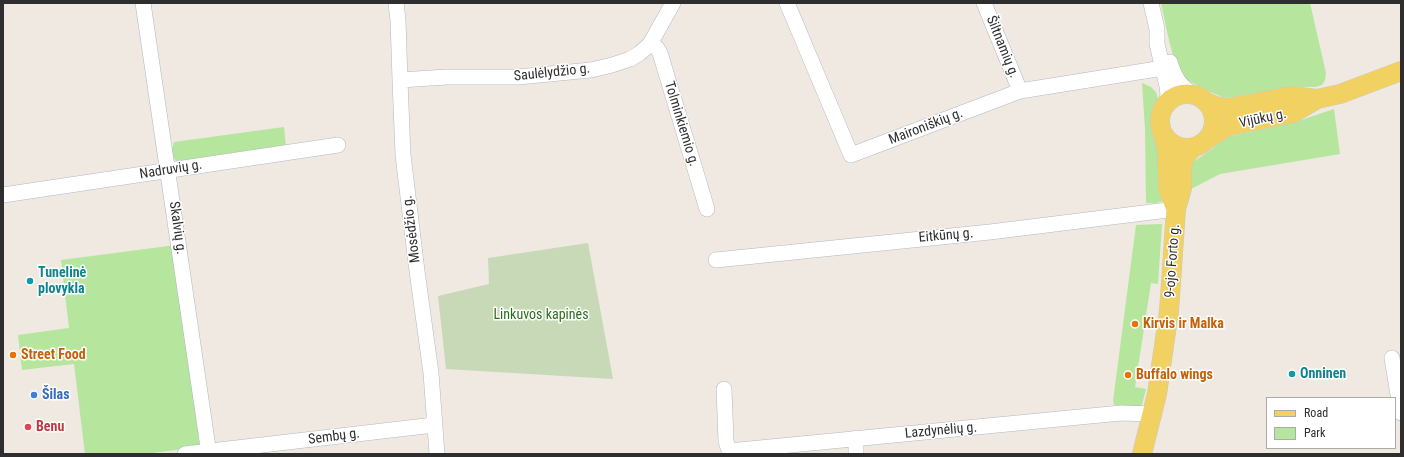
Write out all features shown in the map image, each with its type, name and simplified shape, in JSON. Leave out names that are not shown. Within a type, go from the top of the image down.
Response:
[{"type":"main road","name":"Vijūkų g.","points":[[1208,138],[1228,126],[1293,113],[1317,99],[1354,89],[1401,71]]},
{"type":"main road","points":[[1186,94],[1200,98],[1211,108],[1214,115],[1212,131],[1208,138],[1193,148],[1184,149],[1169,142],[1163,135],[1160,127],[1159,119],[1161,110],[1172,98],[1179,95],[1186,94]]},
{"type":"main road","name":"Vijūkų g.","points":[[1200,98],[1216,106],[1228,108],[1291,96],[1317,99]]},
{"type":"main road","name":"9-ojo Forto g.","points":[[1163,135],[1167,150],[1168,188],[1176,209]]},
{"type":"main road","name":"9-ojo Forto g.","points":[[1142,454],[1163,359],[1169,311],[1176,209],[1182,188],[1182,165],[1186,155],[1193,148]]},
{"type":"street","name":"Skalvių g.","points":[[143,3],[209,452]]},
{"type":"street","name":"Mosėdžio g.","points":[[396,3],[398,20],[403,155],[431,373],[437,454]]},
{"type":"street","name":"Saulėlydžio g.","points":[[400,80],[447,77],[518,77],[591,70],[612,65],[630,59],[650,44],[673,3]]},
{"type":"street","name":"Maironiškių g.","points":[[788,3],[851,155],[1020,91],[1168,70]]},
{"type":"street","name":"Šiltnamių g.","points":[[984,3],[1020,91]]},
{"type":"street","points":[[1151,3],[1157,29],[1157,44],[1168,70],[1185,89],[1200,98]]},
{"type":"street","name":"Tolminkiemio g.","points":[[650,44],[657,48],[660,53],[706,209]]},
{"type":"street","points":[[1166,103],[1168,70]]},
{"type":"street","name":"Nadruvių g.","points":[[3,195],[338,145]]},
{"type":"street","name":"Eitkūnų g.","points":[[716,260],[990,232],[1176,209]]},
{"type":"street","points":[[1392,358],[1401,412]]},
{"type":"street","points":[[724,389],[726,441],[729,452]]},
{"type":"street","name":"Lazdynėlių g.","points":[[729,452],[856,438],[1121,414],[1152,414]]},
{"type":"street","name":"Sembų g.","points":[[185,454],[434,425]]},
{"type":"street","points":[[856,438],[856,454]]},
{"type":"green space","points":[[1161,3],[1310,3],[1326,73],[1325,80],[1322,85],[1315,87],[1293,87],[1226,98],[1210,92],[1185,78],[1178,69],[1172,51]]},
{"type":"green space","points":[[1142,83],[1151,87],[1156,92],[1158,99],[1154,107],[1152,129],[1161,150],[1162,201],[1156,203],[1146,203],[1145,129]]},
{"type":"green space","points":[[1334,109],[1340,154],[1220,174],[1189,190],[1190,169],[1193,162],[1212,149],[1220,141],[1230,136],[1295,122]]},
{"type":"green space","points":[[284,127],[286,147],[182,164],[175,160],[171,153],[174,142]]},
{"type":"green space","points":[[1162,224],[1158,284],[1151,283],[1135,387],[1146,389],[1142,405],[1139,407],[1114,405],[1113,401],[1136,225]]},
{"type":"green space","name":"Linkuvos kapinės","points":[[588,243],[613,379],[446,369],[438,296],[489,284],[488,258]]},
{"type":"green space","points":[[176,245],[200,447],[144,454],[85,454],[74,364],[22,370],[18,335],[69,328],[61,260]]},
{"type":"place","name":"Tunelinė plovykla","points":[[30,281]]},
{"type":"place","name":"Kirvis ir Malka","points":[[1135,324]]},
{"type":"place","name":"Street Food","points":[[13,355]]},
{"type":"place","name":"Onninen","points":[[1292,374]]},
{"type":"place","name":"Buffalo wings","points":[[1128,375]]},
{"type":"place","name":"Šilas","points":[[34,395]]},
{"type":"place","name":"Benu","points":[[28,427]]}]
